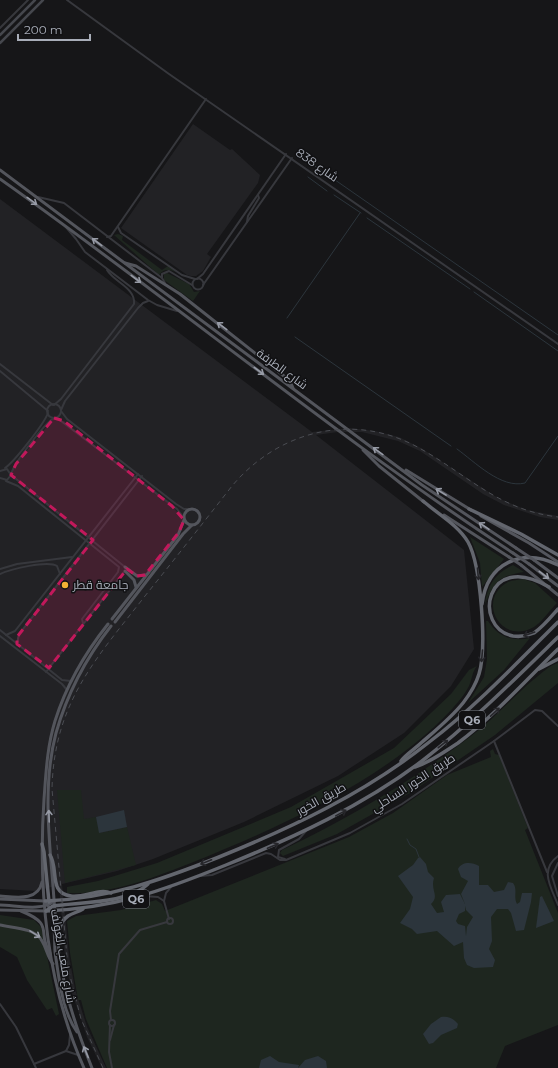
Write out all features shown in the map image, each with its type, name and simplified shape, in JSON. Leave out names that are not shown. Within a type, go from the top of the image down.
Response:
[{"type":"highway","points":[[399,764],[404,757],[452,714],[472,689],[479,674],[482,660],[478,567],[471,547],[459,530],[423,501]]},
{"type":"highway","points":[[469,509],[521,534],[558,555]]},
{"type":"highway","points":[[481,617],[483,595],[487,584],[493,575],[508,564],[521,557],[546,560],[558,566]]},
{"type":"highway","points":[[549,587],[523,576],[508,578],[502,581],[492,592],[490,599],[490,614],[493,621],[503,632],[510,635],[526,636],[540,628],[558,609]]},
{"type":"highway","name":"طريق الخور","points":[[46,911],[54,901],[112,894],[172,876],[294,825],[336,804],[399,764],[455,722],[494,686],[558,622]]},
{"type":"highway","name":"طريق الخور","points":[[50,906],[84,908],[112,904],[144,896],[171,887],[306,831],[355,805],[412,768],[448,741],[490,704],[558,637]]},
{"type":"highway","points":[[412,768],[426,764],[472,732],[496,712],[558,648]]},
{"type":"highway","points":[[535,672],[558,659]]},
{"type":"highway","points":[[42,844],[50,906],[119,897],[134,893],[149,884]]},
{"type":"highway","points":[[50,855],[55,884],[63,893],[72,896],[107,892],[112,894]]},
{"type":"highway","points":[[58,945],[59,929],[62,922],[68,916],[84,908]]},
{"type":"main road","points":[[0,35],[34,0]]},
{"type":"main road","points":[[0,43],[43,0]]},
{"type":"main road","name":"شارع الطرفة","points":[[0,170],[395,463],[426,488],[534,560],[558,578]]},
{"type":"main road","name":"شارع الطرفة","points":[[0,179],[63,224],[439,504],[529,564],[558,586]]},
{"type":"main road","points":[[125,263],[136,266],[165,284],[289,380],[293,388]]},
{"type":"main road","points":[[361,447],[379,466],[423,501],[521,565],[558,596]]},
{"type":"main road","points":[[395,463],[558,562]]},
{"type":"main road","points":[[190,510],[196,510],[200,516],[199,522],[183,534],[113,621],[145,575],[180,532],[185,513],[190,510]]},
{"type":"main road","points":[[184,519],[192,526]]},
{"type":"main road","points":[[125,567],[137,576],[145,575]]},
{"type":"main road","points":[[125,571],[134,580],[136,587]]},
{"type":"main road","name":"شارع ملعب الغولف","points":[[54,901],[48,811],[50,772],[56,734],[77,679],[110,625],[92,646],[71,681],[55,722],[49,748],[42,844],[42,866],[66,992],[79,1035],[92,1068]]},
{"type":"main road","points":[[0,897],[28,897],[34,894],[41,885],[42,866]]},
{"type":"main road","points":[[0,897],[50,906]]},
{"type":"main road","points":[[0,905],[50,906]]},
{"type":"main road","points":[[50,906],[57,963],[63,994],[69,1019],[79,1035]]},
{"type":"main road","points":[[0,910],[46,911]]},
{"type":"main road","points":[[21,911],[41,922],[45,932],[48,950],[52,955]]},
{"type":"main road","name":"شارع ملعب الغولف","points":[[46,911],[53,964],[60,997],[70,1034],[84,1068]]},
{"type":"main road","points":[[0,925],[29,931],[38,935],[43,942],[46,953],[53,964]]},
{"type":"street","points":[[0,28],[28,0]]},
{"type":"street","name":"شارع 838","points":[[67,0],[558,344]]},
{"type":"street","points":[[107,237],[111,236],[119,225],[206,98]]},
{"type":"street","points":[[192,285],[196,279],[203,274],[271,178],[286,154]]},
{"type":"street","points":[[162,278],[163,273],[169,271],[198,290],[292,158]]},
{"type":"street","points":[[271,178],[276,181]]},
{"type":"street","points":[[247,223],[248,216],[259,198],[258,195]]},
{"type":"street","points":[[38,197],[64,203],[162,278],[165,284]]},
{"type":"street","name":"شارع الطرفة","points":[[63,224],[85,252],[107,270],[157,306],[179,311]]},
{"type":"street","points":[[119,225],[119,230],[122,233],[182,275],[202,280],[203,285]]},
{"type":"street","points":[[113,233],[122,233]]},
{"type":"street","points":[[0,471],[17,456],[45,420],[53,405],[61,399],[131,309],[134,301],[132,294],[107,270]]},
{"type":"street","points":[[6,481],[14,467],[42,430],[56,418],[65,401],[127,321],[143,302],[149,301]]},
{"type":"street","points":[[131,309],[135,312]]},
{"type":"street","points":[[124,318],[127,321]]},
{"type":"street","points":[[115,330],[118,333]]},
{"type":"street","points":[[109,337],[113,340]]},
{"type":"street","points":[[0,364],[53,405],[58,406],[67,419],[174,502],[184,509],[190,510]]},
{"type":"street","points":[[0,371],[42,404],[50,417],[56,418],[136,477],[171,505],[184,519]]},
{"type":"street","points":[[0,468],[9,470],[11,474],[125,567],[125,571],[46,672]]},
{"type":"street","points":[[6,635],[15,631],[138,474]]},
{"type":"street","points":[[17,644],[19,634],[142,476]]},
{"type":"street","points":[[0,478],[18,486],[102,554],[118,565],[120,570],[82,619],[84,623]]},
{"type":"street","points":[[171,505],[174,502]]},
{"type":"street","points":[[102,554],[105,550]]},
{"type":"street","points":[[0,569],[17,564],[74,556]]},
{"type":"street","points":[[0,574],[21,568],[52,564],[57,566],[60,574]]},
{"type":"street","points":[[0,630],[49,668],[63,681],[71,681]]},
{"type":"street","points":[[0,636],[67,690]]},
{"type":"street","name":"طريق الخور الساحلي","points":[[286,860],[324,845],[402,804],[494,741],[532,711],[537,709],[542,711],[558,726]]},
{"type":"street","points":[[494,741],[543,860],[547,872],[547,879],[558,905]]},
{"type":"street","points":[[286,860],[278,856],[278,850],[299,839],[306,831]]},
{"type":"street","points":[[198,876],[212,875],[266,853],[271,854],[280,860],[286,860]]},
{"type":"street","points":[[547,872],[549,866],[558,856]]},
{"type":"street","points":[[543,860],[549,866]]},
{"type":"street","points":[[558,863],[552,876],[558,896]]},
{"type":"street","points":[[112,1068],[109,1052],[111,1020],[110,1011],[119,954],[140,930],[167,922],[169,924],[172,923],[172,920],[169,919],[164,901],[166,893],[171,887]]},
{"type":"street","points":[[144,896],[158,898],[164,901]]},
{"type":"street","points":[[0,1004],[16,1027],[36,1068]]},
{"type":"street","points":[[109,1041],[115,1021],[111,1020]]},
{"type":"street","points":[[110,1025],[114,1026]]},
{"type":"street","points":[[66,1051],[69,1045],[70,1034]]},
{"type":"street","points":[[34,1064],[66,1051],[78,1055]]},
{"type":"highlighted area","points":[[54,418],[64,421],[172,506],[184,520],[179,532],[145,575],[137,576],[127,569],[49,668],[17,644],[17,637],[93,540],[11,475],[16,464]]},
{"type":"shaded area","points":[[193,124],[230,150],[232,149],[260,175],[258,183],[207,254],[211,257],[203,271],[196,276],[187,275],[121,228]]},
{"type":"shaded area","points":[[0,199],[312,432],[350,428],[375,431],[399,437],[421,448],[498,498],[527,510],[558,516],[558,520],[540,517],[504,505],[483,494],[420,451],[398,441],[362,432],[338,432],[316,435],[464,550],[474,649],[451,686],[404,733],[338,776],[244,822],[153,859],[117,871],[62,884],[69,956],[75,989],[87,1027],[106,1068],[102,1068],[87,1037],[71,990],[65,957],[59,885],[36,891],[0,889]]},
{"type":"shaded area","points":[[118,234],[123,236],[122,240],[162,270],[168,266],[176,272],[165,270],[159,275],[114,235]]},
{"type":"shaded area","points":[[167,273],[189,284],[194,292],[200,291],[193,301],[164,280],[164,274]]},
{"type":"shaded area","points":[[470,537],[504,559],[482,587],[480,563]]},
{"type":"shaded area","points":[[513,565],[524,572],[509,575],[499,581],[495,585],[485,604],[490,585],[493,580],[501,572]]},
{"type":"shaded area","points":[[523,579],[535,583],[557,603],[534,627],[522,631],[511,630],[502,626],[496,618],[493,609],[494,599],[499,590],[508,582]]},
{"type":"shaded area","points":[[486,621],[488,621],[496,631],[506,637],[512,639],[530,638],[504,670],[468,703],[484,677],[487,659]]},
{"type":"shaded area","points":[[558,663],[558,683],[495,735],[410,793],[337,834],[283,856],[280,853],[282,850],[355,812],[425,769],[478,730],[533,680],[548,668]]},
{"type":"shaded area","points":[[477,666],[469,686],[461,699],[431,730],[376,772],[349,789],[263,833],[156,876],[103,891],[67,893],[67,887],[98,881],[157,863],[291,807],[394,748],[451,694],[469,670]]},
{"type":"shaded area","points":[[493,749],[495,754],[499,755],[528,828],[525,830],[558,913],[558,1025],[505,1046],[496,1068],[107,1068],[86,1019],[81,1000],[78,1000],[70,953],[67,921],[76,916],[121,910],[156,900],[162,904],[165,911],[349,837],[393,813],[447,775],[491,757],[490,751]]},
{"type":"shaded area","points":[[57,790],[81,790],[84,819],[96,817],[100,833],[127,827],[136,865],[65,883]]},
{"type":"shaded area","points":[[124,810],[127,827],[99,833],[96,817]]},
{"type":"shaded area","points":[[420,857],[426,864],[428,872],[434,878],[433,886],[435,898],[431,904],[437,913],[444,912],[441,902],[446,895],[460,894],[465,904],[461,894],[468,881],[461,877],[458,869],[465,863],[479,866],[479,885],[488,885],[494,892],[504,890],[508,882],[513,883],[517,904],[520,902],[522,893],[532,893],[524,930],[516,931],[511,913],[508,909],[497,909],[491,917],[492,941],[489,949],[495,960],[493,967],[474,968],[467,965],[464,958],[463,942],[454,946],[437,931],[417,934],[412,929],[400,923],[410,909],[413,897],[398,876],[413,865]],"holes":[[[465,906],[466,910],[473,917],[467,927],[466,936],[465,926],[458,924],[456,921],[459,914],[465,911]]]},
{"type":"shaded area","points":[[542,896],[554,921],[536,928],[540,897]]},
{"type":"shaded area","points":[[0,915],[34,920],[41,927],[59,1014],[56,1016],[52,1008],[47,1010],[27,980],[17,957],[0,947]]},
{"type":"shaded area","points":[[441,1017],[448,1017],[452,1019],[458,1024],[457,1028],[441,1035],[433,1043],[429,1044],[423,1034],[431,1024]]},
{"type":"shaded area","points":[[270,1056],[279,1062],[299,1065],[298,1068],[259,1068],[261,1060]]},
{"type":"shaded area","points":[[318,1056],[326,1061],[327,1068],[298,1068],[305,1060]]},
{"type":"waterway","points":[[315,166],[558,335]]},
{"type":"waterway","points":[[308,177],[327,191]]},
{"type":"waterway","points":[[334,195],[361,213]]},
{"type":"waterway","points":[[287,318],[360,213]]},
{"type":"waterway","points":[[367,218],[470,289]]},
{"type":"waterway","points":[[474,292],[558,351]]},
{"type":"waterway","points":[[295,337],[451,446]]},
{"type":"waterway","points":[[457,449],[480,467],[498,478],[516,484],[525,483],[558,436]]},
{"type":"waterway","points":[[407,839],[410,845],[416,849],[419,857]]},
{"type":"railway","points":[[103,1068],[81,1019],[68,968],[52,789],[60,732],[69,707],[80,684],[94,663],[232,486],[251,467],[272,451],[295,440],[319,432],[345,429],[370,431],[396,437],[421,449],[501,500],[537,513],[558,517]]},
{"type":"place","name":"جامعة قطر","points":[[65,585]]}]
